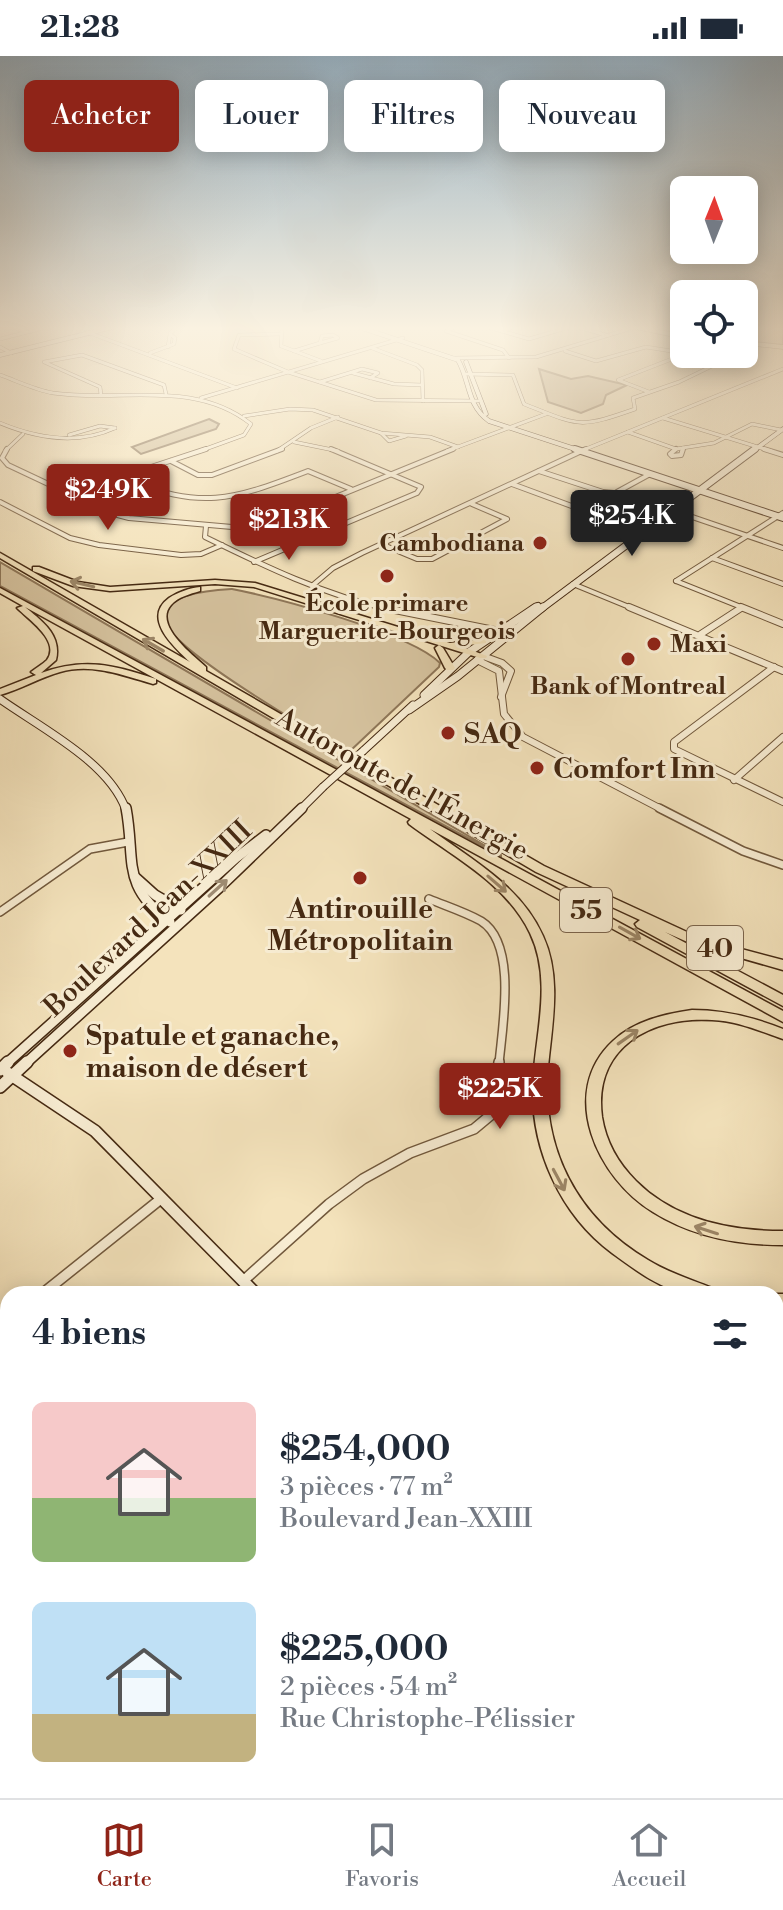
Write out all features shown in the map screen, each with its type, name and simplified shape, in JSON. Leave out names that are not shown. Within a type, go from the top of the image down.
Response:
[{"type":"highway","points":[[0,555],[58,578],[102,588],[135,590],[219,582],[255,585],[480,658]]},
{"type":"highway","name":"55","points":[[0,555],[540,869]]},
{"type":"highway","points":[[220,685],[170,638],[161,621],[162,611],[168,602],[204,587],[232,586],[262,591],[441,645],[483,641]]},
{"type":"highway","points":[[0,590],[45,629],[55,651],[52,660],[42,669],[0,690]]},
{"type":"highway","name":"Autoroute de l'Énergie","points":[[0,590],[783,1017]]},
{"type":"highway","points":[[441,645],[450,668]]},
{"type":"highway","points":[[0,690],[54,670],[81,665],[114,668],[183,690]]},
{"type":"highway","points":[[389,802],[499,884],[521,908],[537,934],[546,960],[548,988],[541,1122],[550,1159],[568,1196],[597,1231],[627,1256],[686,1286]]},
{"type":"highway","name":"Autoroute de l'Énergie","points":[[540,869],[783,1001]]},
{"type":"highway","name":"40","points":[[540,869],[696,941],[783,965]]},
{"type":"highway","points":[[783,1034],[747,1021],[712,1015],[680,1016],[657,1021],[630,1034],[609,1053],[599,1071],[592,1099],[597,1129],[609,1157],[627,1181],[648,1200],[677,1218],[708,1231],[740,1238],[783,1238]]},
{"type":"street","points":[[69,494],[244,435],[251,424],[244,416],[223,407]]},
{"type":"street","points":[[474,407],[478,415],[511,427],[781,516]]},
{"type":"street","points":[[481,407],[485,414],[511,427]]},
{"type":"street","points":[[531,407],[590,425],[635,407]]},
{"type":"street","points":[[313,585],[333,568],[381,544],[582,451],[689,407]]},
{"type":"street","points":[[244,416],[290,409],[313,410],[381,433],[389,441],[409,435],[430,437],[458,447]]},
{"type":"street","points":[[23,434],[2,453],[8,465],[110,513],[129,518],[232,527],[294,514],[390,473],[546,414]]},
{"type":"street","points":[[171,461],[198,475],[212,475],[283,449],[311,428],[338,417]]},
{"type":"street","points":[[663,418],[783,455]]},
{"type":"street","points":[[0,423],[23,434],[63,436],[89,437],[115,428],[100,426],[63,436]]},
{"type":"street","points":[[628,432],[676,449],[670,454],[672,456],[681,455],[683,448],[714,443],[752,424],[782,429]]},
{"type":"street","name":"Boulevard Jean-XXIII","points":[[409,710],[782,429]]},
{"type":"street","points":[[254,562],[363,518],[417,493],[421,487],[335,450],[294,442]]},
{"type":"street","points":[[121,477],[161,495],[217,502],[236,499],[308,471],[351,489]]},
{"type":"street","points":[[539,471],[673,510],[783,548]]},
{"type":"street","points":[[615,492],[650,474]]},
{"type":"street","points":[[512,484],[642,532]]},
{"type":"street","points":[[0,502],[70,538],[99,545],[181,555],[201,554],[222,545]]},
{"type":"street","points":[[381,544],[417,559],[432,559],[507,519],[471,504]]},
{"type":"street","points":[[781,516],[745,535],[676,581],[783,624]]},
{"type":"street","points":[[206,526],[203,535],[254,562],[313,585],[378,607],[458,619],[509,634]]},
{"type":"street","points":[[712,558],[783,584]]},
{"type":"street","points":[[573,584],[701,634],[783,671]]},
{"type":"street","name":"Boulevard Jean-XXIII","points":[[0,1087],[5,1071],[172,923],[189,914],[291,816],[409,710],[450,668],[498,630],[558,595]]},
{"type":"street","points":[[701,634],[741,608]]},
{"type":"street","points":[[480,658],[500,672],[500,699],[505,719],[529,740],[743,851],[783,865]]},
{"type":"street","points":[[480,658],[502,663],[511,671],[500,699]]},
{"type":"street","points":[[774,667],[674,742],[674,749],[783,802]]},
{"type":"street","points":[[0,699],[114,782],[127,805],[128,842],[138,895],[172,923]]},
{"type":"street","points":[[734,780],[783,737]]},
{"type":"street","name":"Boulevard Jean-XXIII","points":[[172,923],[179,909],[236,858],[291,816]]},
{"type":"street","points":[[0,912],[88,850],[128,842]]},
{"type":"street","points":[[133,875],[151,892],[189,914]]},
{"type":"street","points":[[243,1281],[355,1184],[410,1153],[479,1127],[494,1111],[506,981],[502,952],[495,935],[483,922],[429,899]]},
{"type":"street","points":[[5,1071],[89,1126],[248,1286]]},
{"type":"street","points":[[52,1286],[162,1198]]},
{"type":"shaded area","points":[[564,407],[595,407],[581,413]]},
{"type":"shaded area","points":[[209,419],[219,424],[216,429],[141,454],[132,447]]},
{"type":"shaded area","points":[[0,562],[501,855],[501,856],[0,586]]},
{"type":"shaded area","points":[[232,589],[310,608],[373,629],[424,652],[440,663],[439,667],[349,752],[221,673],[196,655],[167,625],[165,614],[177,600],[200,592]]},
{"type":"place","name":"Cambodiana","points":[[540,543]]},
{"type":"place","name":"École primare Marguerite-Bourgeois","points":[[387,576]]},
{"type":"place","name":"Maxi","points":[[654,644]]},
{"type":"place","name":"Bank of Montreal","points":[[628,659]]},
{"type":"place","name":"SAQ","points":[[448,733]]},
{"type":"place","name":"Comfort Inn","points":[[537,768]]},
{"type":"place","name":"Antirouille Métropolitain","points":[[360,878]]},
{"type":"place","name":"Spatule et ganache, maison de désert","points":[[70,1051]]}]
